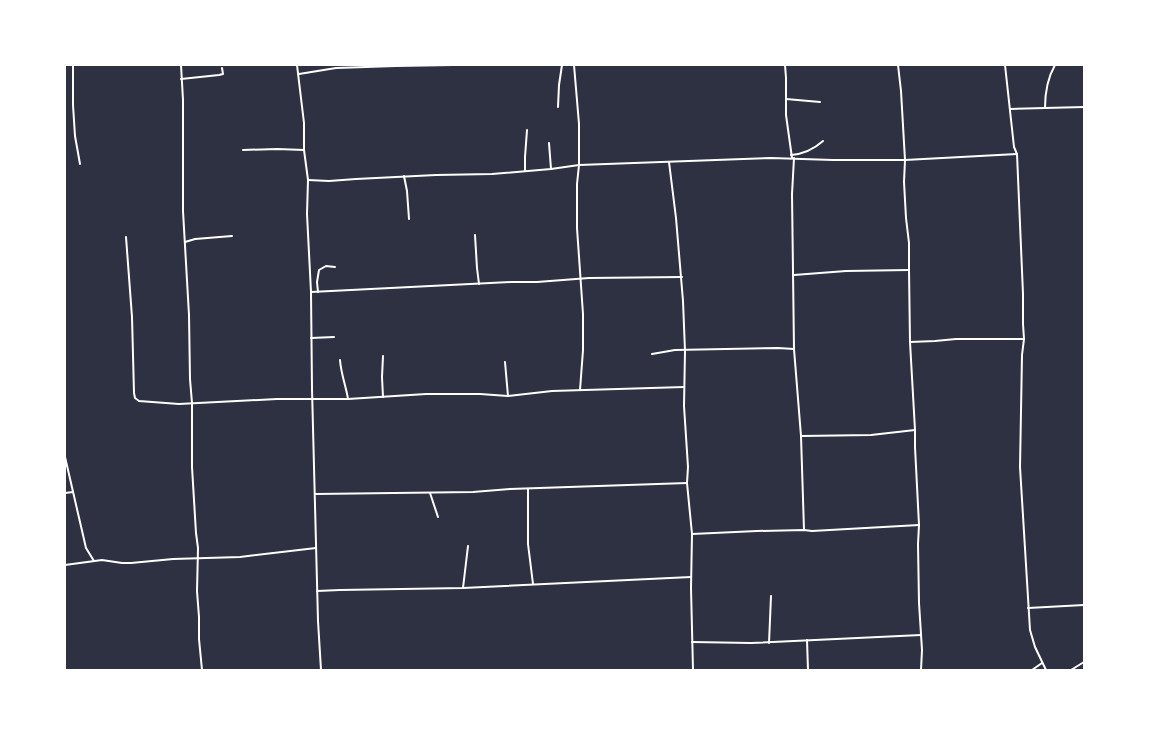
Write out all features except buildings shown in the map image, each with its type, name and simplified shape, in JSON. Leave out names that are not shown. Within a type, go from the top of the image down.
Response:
[{"type":"street","points":[[73,65],[75,136],[80,164]]},
{"type":"street","points":[[180,65],[183,100],[182,134],[192,403],[192,467],[198,559],[197,591],[199,639],[202,670]]},
{"type":"street","points":[[297,65],[304,123],[304,150],[308,180],[307,214],[311,292],[317,591],[321,670]]},
{"type":"street","points":[[299,74],[352,66],[453,65]]},
{"type":"street","points":[[558,107],[562,65]]},
{"type":"street","points":[[574,65],[579,124],[577,228],[583,314],[583,350],[580,390]]},
{"type":"street","points":[[784,65],[786,78],[786,116],[792,157],[794,349],[801,436],[804,530]]},
{"type":"street","points":[[898,65],[905,160],[905,199],[910,243],[910,342],[915,430],[919,603],[922,650],[921,670]]},
{"type":"street","points":[[1005,65],[1014,147],[1017,154],[1023,294],[1024,338],[1022,355],[1020,467],[1028,608],[1032,639],[1046,670]]},
{"type":"street","points":[[1045,108],[1046,86],[1048,78],[1055,65]]},
{"type":"street","points":[[181,79],[219,76],[222,74],[222,68]]},
{"type":"street","points":[[786,99],[820,102]]},
{"type":"street","points":[[1010,109],[1084,107]]},
{"type":"street","points":[[525,171],[527,130]]},
{"type":"street","points":[[792,157],[812,149],[823,141]]},
{"type":"street","points":[[550,143],[551,169]]},
{"type":"street","points":[[243,150],[304,150]]},
{"type":"street","points":[[308,180],[329,181],[404,176],[492,174],[579,165],[792,157],[833,160],[905,160],[1017,154]]},
{"type":"street","points":[[669,162],[682,277],[685,351],[684,406],[688,467],[687,483],[692,534],[691,577],[693,670]]},
{"type":"street","points":[[404,176],[407,191],[409,219]]},
{"type":"street","points":[[475,235],[477,268],[480,284]]},
{"type":"street","points":[[185,242],[195,239],[232,236]]},
{"type":"street","points":[[126,237],[132,317],[134,393],[135,398],[139,401],[179,404],[277,399],[348,399],[426,394],[480,394],[508,396],[552,391],[684,386]]},
{"type":"street","points":[[318,292],[317,282],[319,270],[326,266],[335,267]]},
{"type":"street","points":[[794,275],[846,271],[909,270]]},
{"type":"street","points":[[311,292],[543,282],[581,278],[682,277]]},
{"type":"street","points":[[311,338],[334,337]]},
{"type":"street","points":[[910,342],[956,339],[1024,338]]},
{"type":"street","points":[[652,354],[675,350],[794,349]]},
{"type":"street","points":[[383,356],[383,397]]},
{"type":"street","points":[[340,360],[341,372],[348,399]]},
{"type":"street","points":[[505,362],[508,396]]},
{"type":"street","points":[[801,436],[871,435],[915,430]]},
{"type":"street","points":[[65,457],[86,548],[94,561]]},
{"type":"street","points":[[315,494],[430,493],[687,483]]},
{"type":"street","points":[[528,489],[528,544],[533,584]]},
{"type":"street","points":[[65,493],[73,492]]},
{"type":"street","points":[[430,493],[438,517]]},
{"type":"street","points":[[692,534],[812,531],[918,525]]},
{"type":"street","points":[[463,588],[468,546]]},
{"type":"street","points":[[65,565],[102,560],[131,563],[173,559],[240,557],[316,548]]},
{"type":"street","points":[[317,591],[463,588],[691,577]]},
{"type":"street","points":[[769,643],[771,596]]},
{"type":"street","points":[[1028,608],[1084,605]]},
{"type":"street","points":[[692,642],[751,644],[921,635]]},
{"type":"street","points":[[807,640],[808,670]]},
{"type":"street","points":[[1071,670],[1084,662]]},
{"type":"street","points":[[1032,670],[1042,663]]}]
